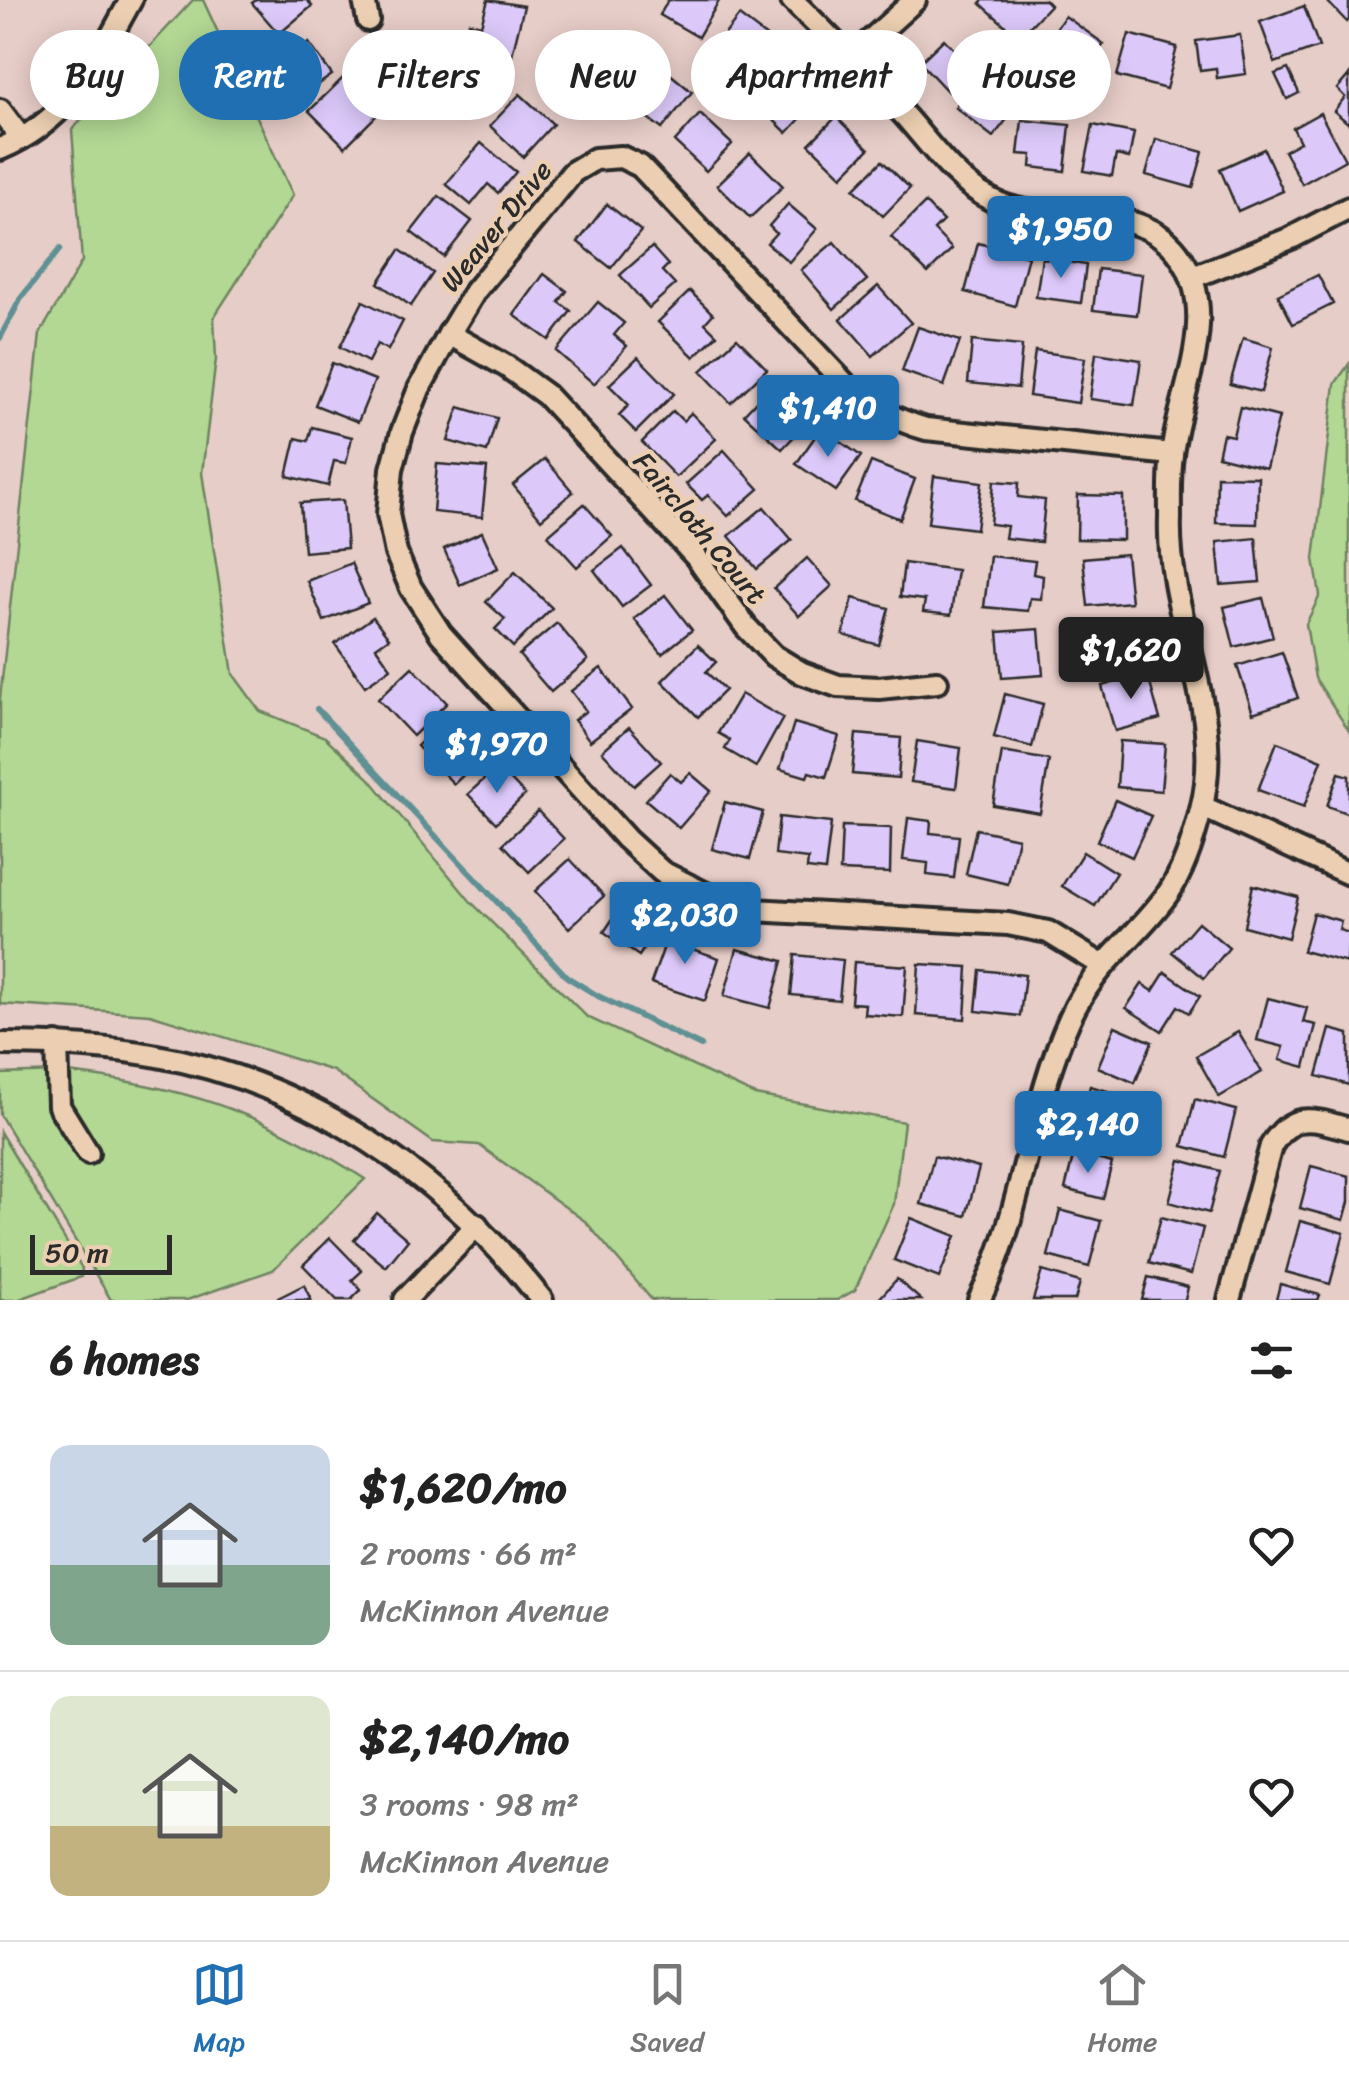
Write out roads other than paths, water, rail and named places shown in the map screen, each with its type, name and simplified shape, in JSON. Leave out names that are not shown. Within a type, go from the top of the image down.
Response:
[{"type":"street","points":[[0,148],[60,112],[86,81],[132,0]]},
{"type":"street","points":[[792,0],[823,30]]},
{"type":"street","points":[[882,30],[915,0]]},
{"type":"street","points":[[0,110],[21,138]]},
{"type":"street","points":[[908,120],[963,180],[990,200],[1023,211],[1115,220],[1157,234],[1176,250],[1192,276],[1199,301],[1197,336],[1172,454],[1169,530],[1177,598],[1206,713],[1210,760],[1202,807],[1190,852],[1169,892],[1102,965],[1072,1015],[1050,1069],[1009,1222],[980,1300]]},
{"type":"street","name":"Weaver Drive","points":[[1102,965],[1048,932],[1008,924],[753,910],[706,894],[662,872],[626,839],[441,634],[411,588],[396,553],[388,514],[392,469],[419,389],[475,291],[572,172],[594,158],[621,158],[640,166],[848,388],[870,406],[926,428],[1172,454]]},
{"type":"street","points":[[1192,276],[1291,238],[1349,208]]},
{"type":"street","name":"Faircloth Court","points":[[448,334],[506,366],[546,395],[696,557],[746,627],[774,656],[802,673],[838,686],[879,688],[937,682]]},
{"type":"street","points":[[1202,807],[1349,874]]},
{"type":"street","points":[[0,1044],[57,1044],[154,1055],[228,1074],[298,1101],[385,1150],[426,1180],[477,1225],[542,1300]]},
{"type":"street","points":[[57,1044],[60,1106],[88,1153]]},
{"type":"street","points":[[1230,1300],[1270,1146],[1295,1121],[1314,1119],[1349,1129]]},
{"type":"street","points":[[405,1300],[477,1225]]},
{"type":"waterway","points":[[0,338],[21,298],[60,249]]},
{"type":"waterway","points":[[317,709],[567,977],[701,1046]]}]
